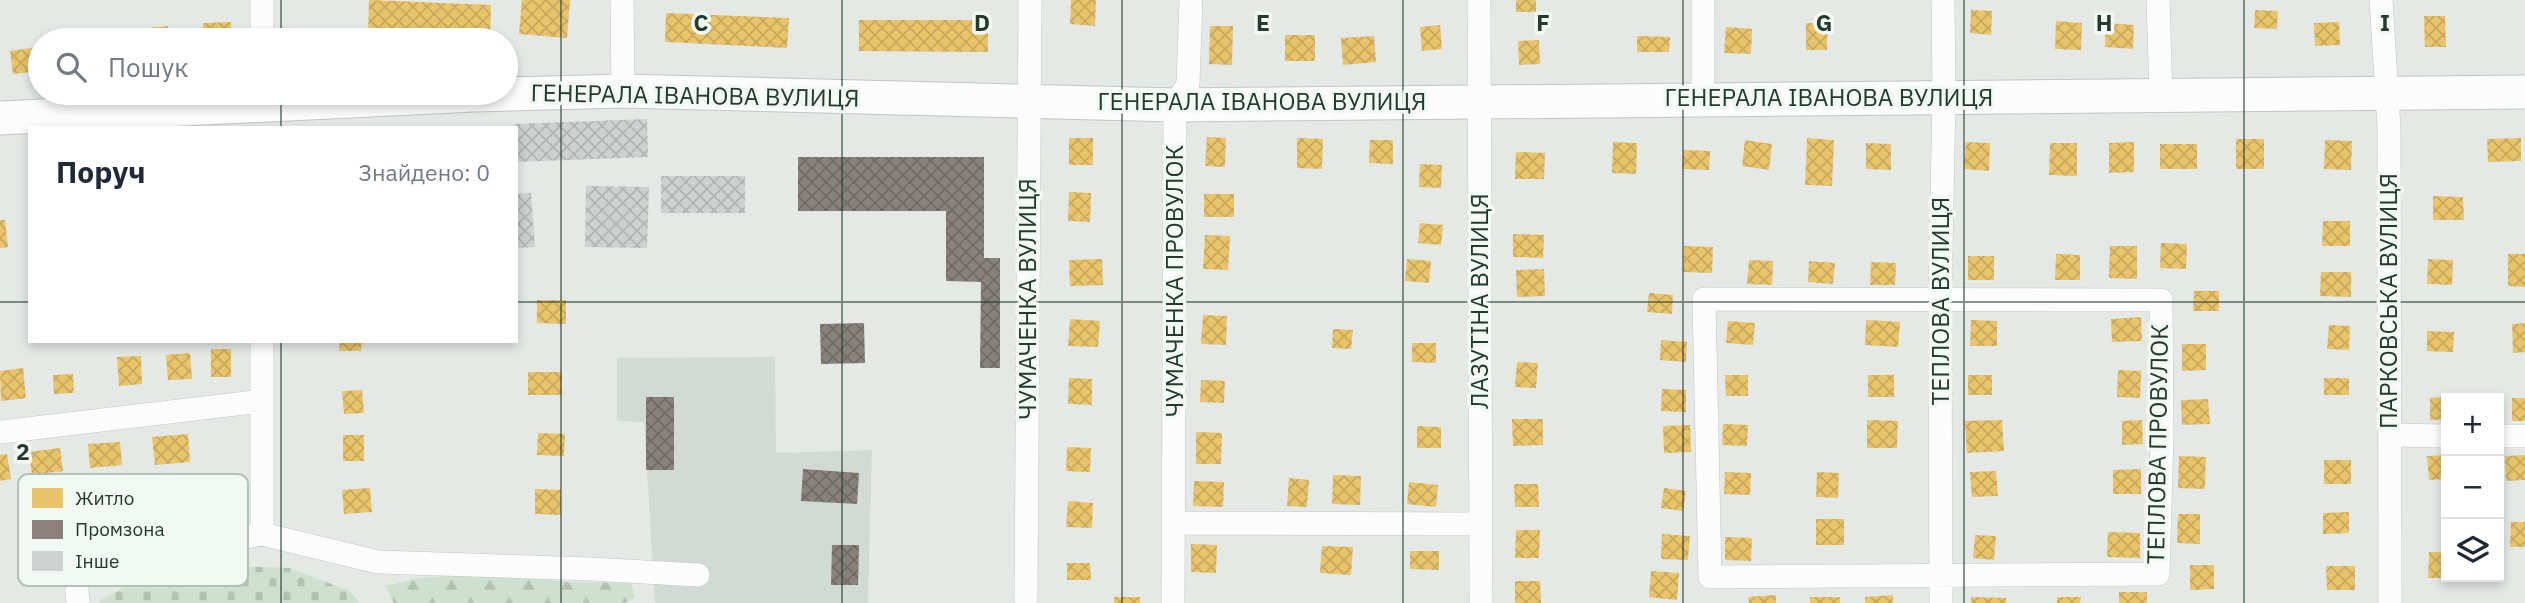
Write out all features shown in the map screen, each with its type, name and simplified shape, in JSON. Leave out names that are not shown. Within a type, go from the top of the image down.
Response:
[{"type":"street","points":[[262,0],[262,28]]},
{"type":"street","points":[[622,0],[623,91]]},
{"type":"street","name":"ЧУМАЧЕНКА ВУЛИЦЯ","points":[[1026,598],[1030,0]]},
{"type":"street","name":"ЧУМАЧЕНКА ПРОВУЛОК","points":[[1173,603],[1175,105],[1188,84],[1191,0]]},
{"type":"street","name":"ЛАЗУТІНА ВУЛИЦЯ","points":[[1479,0],[1482,603]]},
{"type":"street","points":[[1703,0],[1703,99]]},
{"type":"street","name":"ТЕПЛОВА ВУЛИЦЯ","points":[[1941,603],[1943,0]]},
{"type":"street","points":[[2158,0],[2161,96]]},
{"type":"street","name":"ПАРКОВСЬКА ВУЛИЦЯ","points":[[2381,0],[2389,128],[2390,603]]},
{"type":"street","name":"ГЕНЕРАЛА ІВАНОВА ВУЛИЦЯ","points":[[518,96],[623,91],[1175,105],[2525,92]]},
{"type":"street","name":"ГЕНЕРАЛА ІВАНОВА ВУЛИЦЯ","points":[[0,118],[342,105]]},
{"type":"street","name":"ТЕПЛОВА ПРОВУЛОК","points":[[1704,299],[2161,300],[2162,436],[2158,574],[1941,576],[1710,577],[1704,299]]},
{"type":"street","points":[[262,343],[262,534]]},
{"type":"street","points":[[0,432],[262,401]]},
{"type":"street","points":[[2390,435],[2441,436]]},
{"type":"street","points":[[2504,436],[2525,436]]},
{"type":"street","points":[[1174,523],[1481,524]]},
{"type":"street","points":[[248,537],[262,534],[378,562],[698,575]]},
{"type":"shaded area","points":[[775,357],[776,453],[872,450],[868,603],[655,603],[644,422],[617,421],[617,358]]},
{"type":"green space","points":[[248,567],[290,568],[350,591],[359,603],[100,603],[99,601],[127,586],[248,586]]},
{"type":"green space","points":[[480,573],[568,582],[631,583],[635,598],[625,603],[394,603],[385,586],[419,578]]},
{"type":"building: Житло","points":[[369,0],[491,5],[490,28],[368,28]]},
{"type":"building: Житло","points":[[522,0],[570,0],[567,38],[519,34]]},
{"type":"building: Житло","points":[[1071,0],[1096,0],[1095,26],[1070,24]]},
{"type":"building: Житло","points":[[1516,0],[1536,0],[1536,12],[1516,12]]},
{"type":"building: Житло","points":[[1971,10],[1992,11],[1991,35],[1970,33]]},
{"type":"building: Житло","points":[[2255,10],[2278,11],[2277,29],[2254,28]]},
{"type":"building: Житло","points":[[666,13],[789,18],[787,48],[665,42]]},
{"type":"building: Житло","points":[[2424,16],[2445,16],[2446,47],[2425,47]]},
{"type":"building: Житло","points":[[859,20],[988,20],[988,52],[859,51]]},
{"type":"building: Житло","points":[[2056,21],[2082,23],[2081,50],[2055,49]]},
{"type":"building: Житло","points":[[231,22],[231,28],[203,28],[203,23]]},
{"type":"building: Житло","points":[[2339,22],[2340,45],[2315,46],[2314,23]]},
{"type":"building: Житло","points":[[1806,23],[1828,23],[1827,50],[1806,50]]},
{"type":"building: Житло","points":[[2106,23],[2134,25],[2133,49],[2105,47]]},
{"type":"building: Житло","points":[[1440,25],[1442,49],[1422,51],[1420,27]]},
{"type":"building: Житло","points":[[1210,26],[1233,26],[1232,65],[1209,64]]},
{"type":"building: Житло","points":[[1726,27],[1752,29],[1751,54],[1724,53]]},
{"type":"building: Житло","points":[[1285,35],[1315,35],[1315,61],[1285,61]]},
{"type":"building: Житло","points":[[1374,36],[1376,62],[1343,65],[1341,38]]},
{"type":"building: Житло","points":[[1637,36],[1670,37],[1669,52],[1637,52]]},
{"type":"building: Житло","points":[[1539,40],[1540,64],[1519,65],[1518,41]]},
{"type":"building: Житло","points":[[28,48],[28,72],[13,74],[10,51]]},
{"type":"building: Житло","points":[[1207,137],[1226,138],[1225,167],[1205,166]]},
{"type":"building: Житло","points":[[1069,138],[1093,138],[1093,165],[1069,165]]},
{"type":"building: Житло","points":[[1297,138],[1323,139],[1322,169],[1297,168]]},
{"type":"building: Житло","points":[[1807,138],[1834,140],[1832,186],[1805,185]]},
{"type":"building: Житло","points":[[2521,138],[2521,161],[2488,162],[2487,139]]},
{"type":"building: Житло","points":[[2236,139],[2264,139],[2264,169],[2236,169]]},
{"type":"building: Житло","points":[[1370,140],[1393,140],[1393,164],[1369,163]]},
{"type":"building: Житло","points":[[1745,140],[1772,144],[1769,170],[1742,166]]},
{"type":"building: Житло","points":[[2325,140],[2352,141],[2351,170],[2324,169]]},
{"type":"building: Житло","points":[[1613,142],[1637,143],[1636,174],[1612,173]]},
{"type":"building: Житло","points":[[1966,142],[1990,143],[1989,171],[1964,169]]},
{"type":"building: Житло","points":[[2134,142],[2134,172],[2109,173],[2109,143]]},
{"type":"building: Житло","points":[[1866,143],[1891,144],[1891,170],[1866,169]]},
{"type":"building: Житло","points":[[2050,143],[2077,143],[2077,176],[2049,175]]},
{"type":"building: Житло","points":[[2160,144],[2197,144],[2197,169],[2160,169]]},
{"type":"building: Житло","points":[[1683,150],[1710,151],[1709,170],[1682,169]]},
{"type":"building: Житло","points":[[1516,152],[1545,153],[1544,179],[1515,179]]},
{"type":"building: Житло","points":[[1420,164],[1442,165],[1441,188],[1419,187]]},
{"type":"building: Житло","points":[[1069,192],[1091,193],[1090,222],[1068,221]]},
{"type":"building: Житло","points":[[1204,194],[1234,194],[1234,217],[1204,217]]},
{"type":"building: Житло","points":[[2433,196],[2463,197],[2464,220],[2433,220]]},
{"type":"building: Житло","points":[[0,220],[5,220],[8,247],[0,248]]},
{"type":"building: Житло","points":[[2323,221],[2350,221],[2350,246],[2322,246]]},
{"type":"building: Житло","points":[[1420,223],[1443,225],[1441,245],[1418,243]]},
{"type":"building: Житло","points":[[1513,234],[1544,235],[1543,258],[1513,257]]},
{"type":"building: Житло","points":[[1205,235],[1230,236],[1228,270],[1203,269]]},
{"type":"building: Житло","points":[[2161,243],[2187,244],[2186,269],[2160,268]]},
{"type":"building: Житло","points":[[1684,246],[1713,247],[1712,273],[1683,272]]},
{"type":"building: Житло","points":[[2110,246],[2137,246],[2137,279],[2109,278]]},
{"type":"building: Житло","points":[[2056,254],[2080,255],[2080,280],[2055,280]]},
{"type":"building: Житло","points":[[2508,254],[2525,254],[2525,287],[2508,286]]},
{"type":"building: Житло","points":[[1968,256],[1994,256],[1994,280],[1968,280]]},
{"type":"building: Житло","points":[[1102,259],[1103,285],[1070,286],[1069,260]]},
{"type":"building: Житло","points":[[1407,259],[1431,261],[1429,283],[1405,281]]},
{"type":"building: Житло","points":[[2428,259],[2453,260],[2452,285],[2427,284]]},
{"type":"building: Житло","points":[[1749,260],[1773,261],[1772,285],[1747,284]]},
{"type":"building: Житло","points":[[1809,261],[1835,263],[1833,284],[1808,282]]},
{"type":"building: Житло","points":[[1871,262],[1896,263],[1895,285],[1870,285]]},
{"type":"building: Житло","points":[[1544,269],[1545,296],[1517,297],[1516,270]]},
{"type":"building: Житло","points":[[2321,272],[2351,272],[2351,297],[2320,296]]},
{"type":"building: Житло","points":[[2194,291],[2219,291],[2219,311],[2193,311]]},
{"type":"building: Житло","points":[[1649,293],[1673,295],[1672,314],[1647,312]]},
{"type":"building: Житло","points":[[537,300],[566,300],[566,324],[537,323]]},
{"type":"building: Житло","points":[[1203,315],[1227,316],[1226,345],[1201,344]]},
{"type":"building: Житло","points":[[2141,317],[2142,341],[2112,342],[2111,319]]},
{"type":"building: Житло","points":[[1070,319],[1100,321],[1098,347],[1068,346]]},
{"type":"building: Житло","points":[[1866,320],[1900,322],[1898,347],[1865,345]]},
{"type":"building: Житло","points":[[1971,320],[1997,321],[1997,346],[1970,346]]},
{"type":"building: Житло","points":[[1728,321],[1755,323],[1753,345],[1726,343]]},
{"type":"building: Житло","points":[[2525,323],[2525,352],[2513,353],[2512,324]]},
{"type":"building: Житло","points":[[2329,325],[2350,326],[2349,350],[2327,349]]},
{"type":"building: Житло","points":[[1333,329],[1353,330],[1351,349],[1332,348]]},
{"type":"building: Житло","points":[[2427,331],[2454,332],[2453,352],[2427,351]]},
{"type":"building: Житло","points":[[1661,340],[1687,342],[1686,362],[1660,360]]},
{"type":"building: Житло","points":[[340,343],[362,343],[361,351],[339,351]]},
{"type":"building: Житло","points":[[1412,343],[1436,343],[1436,363],[1412,362]]},
{"type":"building: Житло","points":[[2182,344],[2206,344],[2206,370],[2182,371]]},
{"type":"building: Житло","points":[[211,349],[231,349],[231,377],[211,377]]},
{"type":"building: Житло","points":[[190,353],[192,379],[168,380],[166,355]]},
{"type":"building: Житло","points":[[141,356],[142,384],[119,386],[117,357]]},
{"type":"building: Житло","points":[[1517,362],[1538,363],[1536,388],[1515,387]]},
{"type":"building: Житло","points":[[23,368],[26,398],[1,401],[0,371]]},
{"type":"building: Житло","points":[[2118,370],[2141,371],[2140,398],[2117,397]]},
{"type":"building: Житло","points":[[528,372],[562,372],[562,395],[528,395]]},
{"type":"building: Житло","points":[[73,374],[74,393],[54,394],[53,375]]},
{"type":"building: Житло","points":[[1725,375],[1748,375],[1748,396],[1726,396]]},
{"type":"building: Житло","points":[[1868,375],[1894,375],[1894,397],[1868,397]]},
{"type":"building: Житло","points":[[1968,375],[1992,375],[1992,395],[1968,395]]},
{"type":"building: Житло","points":[[1069,378],[1092,379],[1092,405],[1068,404]]},
{"type":"building: Житло","points":[[2324,378],[2349,378],[2349,395],[2324,395]]},
{"type":"building: Житло","points":[[1201,380],[1225,381],[1224,403],[1200,402]]},
{"type":"building: Житло","points":[[1662,389],[1686,390],[1686,412],[1661,411]]},
{"type":"building: Житло","points":[[362,390],[364,413],[344,414],[342,391]]},
{"type":"building: Житло","points":[[2441,397],[2441,419],[2430,420],[2430,398]]},
{"type":"building: Житло","points":[[2512,398],[2525,398],[2525,421],[2512,421]]},
{"type":"building: Житло","points":[[2208,399],[2210,424],[2182,425],[2181,400]]},
{"type":"building: Житло","points":[[1512,419],[1543,419],[1543,445],[1513,446]]},
{"type":"building: Житло","points":[[1867,420],[1898,421],[1897,448],[1867,448]]},
{"type":"building: Житло","points":[[2002,420],[2004,451],[1967,453],[1965,421]]},
{"type":"building: Житло","points":[[2142,420],[2143,444],[2122,445],[2122,421]]},
{"type":"building: Житло","points":[[1723,424],[1748,425],[1747,446],[1722,445]]},
{"type":"building: Житло","points":[[1690,425],[1691,452],[1664,453],[1663,426]]},
{"type":"building: Житло","points":[[1417,426],[1441,427],[1441,448],[1417,448]]},
{"type":"building: Житло","points":[[1196,432],[1222,433],[1221,464],[1196,464]]},
{"type":"building: Житло","points":[[538,433],[565,434],[564,456],[537,455]]},
{"type":"building: Житло","points":[[188,434],[190,462],[155,465],[152,437]]},
{"type":"building: Житло","points":[[343,435],[364,435],[364,461],[343,461]]},
{"type":"building: Житло","points":[[120,442],[122,465],[90,468],[88,444]]},
{"type":"building: Житло","points":[[1067,447],[1091,448],[1090,472],[1066,471]]},
{"type":"building: Житло","points":[[60,448],[63,471],[32,474],[29,452]]},
{"type":"building: Житло","points":[[7,454],[11,479],[0,481],[0,455]]},
{"type":"building: Житло","points":[[2441,455],[2441,479],[2429,480],[2427,456]]},
{"type":"building: Житло","points":[[2525,455],[2525,480],[2506,481],[2505,456]]},
{"type":"building: Житло","points":[[2179,456],[2206,457],[2205,489],[2178,488]]},
{"type":"building: Житло","points":[[2324,460],[2351,460],[2351,484],[2324,484]]},
{"type":"building: Житло","points":[[2141,469],[2141,494],[2113,494],[2113,470]]},
{"type":"building: Житло","points":[[1996,471],[1998,496],[1972,497],[1970,472]]},
{"type":"building: Житло","points":[[1725,472],[1751,473],[1750,495],[1724,494]]},
{"type":"building: Житло","points":[[1817,472],[1839,473],[1838,498],[1816,497]]},
{"type":"building: Житло","points":[[1333,475],[1361,476],[1360,505],[1332,504]]},
{"type":"building: Житло","points":[[1289,478],[1309,480],[1307,507],[1287,506]]},
{"type":"building: Житло","points":[[1194,481],[1224,482],[1223,507],[1193,506]]},
{"type":"building: Житло","points":[[1409,482],[1438,485],[1436,507],[1407,504]]},
{"type":"building: Житло","points":[[1514,484],[1538,484],[1539,507],[1515,507]]},
{"type":"building: Житло","points":[[370,488],[372,512],[344,514],[342,490]]},
{"type":"building: Житло","points":[[1664,488],[1686,491],[1683,511],[1661,508]]},
{"type":"building: Житло","points":[[535,489],[561,490],[561,515],[535,514]]},
{"type":"building: Житло","points":[[1068,501],[1093,503],[1092,528],[1066,527]]},
{"type":"building: Житло","points":[[2349,512],[2349,533],[2323,534],[2323,513]]},
{"type":"building: Житло","points":[[2178,514],[2200,514],[2200,544],[2177,543]]},
{"type":"building: Житло","points":[[1816,519],[1844,519],[1844,545],[1816,545]]},
{"type":"building: Житло","points":[[2511,522],[2525,522],[2525,547],[2510,547]]},
{"type":"building: Житло","points":[[1516,530],[1540,530],[1539,558],[1515,558]]},
{"type":"building: Житло","points":[[2108,532],[2140,533],[2140,558],[2107,557]]},
{"type":"building: Житло","points":[[1662,534],[1690,536],[1688,560],[1661,559]]},
{"type":"building: Житло","points":[[1975,535],[1996,536],[1994,560],[1973,558]]},
{"type":"building: Житло","points":[[1725,537],[1752,538],[1751,561],[1725,560]]},
{"type":"building: Житло","points":[[1191,544],[1217,545],[1216,573],[1191,572]]},
{"type":"building: Житло","points":[[1322,546],[1353,547],[1351,575],[1320,573]]},
{"type":"building: Житло","points":[[1410,551],[1439,551],[1439,570],[1410,569]]},
{"type":"building: Житло","points":[[2429,552],[2441,552],[2441,578],[2428,578]]},
{"type":"building: Житло","points":[[1067,563],[1090,563],[1091,580],[1067,580]]},
{"type":"building: Житло","points":[[2190,565],[2214,565],[2214,589],[2190,590]]},
{"type":"building: Житло","points":[[2326,566],[2355,566],[2355,590],[2327,590]]},
{"type":"building: Житло","points":[[1651,571],[1679,573],[1677,600],[1649,597]]},
{"type":"building: Житло","points":[[1515,581],[1540,581],[1541,603],[1515,603]]},
{"type":"building: Житло","points":[[2119,592],[2147,592],[2147,603],[2119,603]]},
{"type":"building: Житло","points":[[1776,595],[1776,603],[1749,603],[1748,597]]},
{"type":"building: Житло","points":[[1893,595],[1893,603],[1865,603],[1865,597]]},
{"type":"building: Житло","points":[[1114,597],[1140,597],[1140,603],[1114,603]]},
{"type":"building: Житло","points":[[1810,597],[1840,597],[1840,603],[1810,603]]},
{"type":"building: Житло","points":[[1971,597],[2006,598],[2006,603],[1971,603]]},
{"type":"building: Житло","points":[[2057,597],[2081,597],[2080,603],[2057,603]]},
{"type":"building: Промзона","points":[[798,157],[984,157],[984,258],[1000,258],[1000,368],[980,368],[981,282],[946,281],[946,211],[798,211]]},
{"type":"building: Промзона","points":[[864,323],[865,363],[821,364],[820,324]]},
{"type":"building: Промзона","points":[[646,397],[674,397],[674,470],[646,470]]},
{"type":"building: Промзона","points":[[803,469],[859,473],[857,504],[801,501]]},
{"type":"building: Промзона","points":[[832,545],[859,545],[858,585],[831,585]]},
{"type":"building: Інше","points":[[647,119],[648,157],[518,162],[518,126],[514,124]]},
{"type":"building: Інше","points":[[661,176],[745,176],[745,213],[661,213]]},
{"type":"building: Інше","points":[[586,186],[649,187],[647,248],[585,247]]},
{"type":"building: Інше","points":[[531,193],[535,247],[518,248],[518,194]]}]
